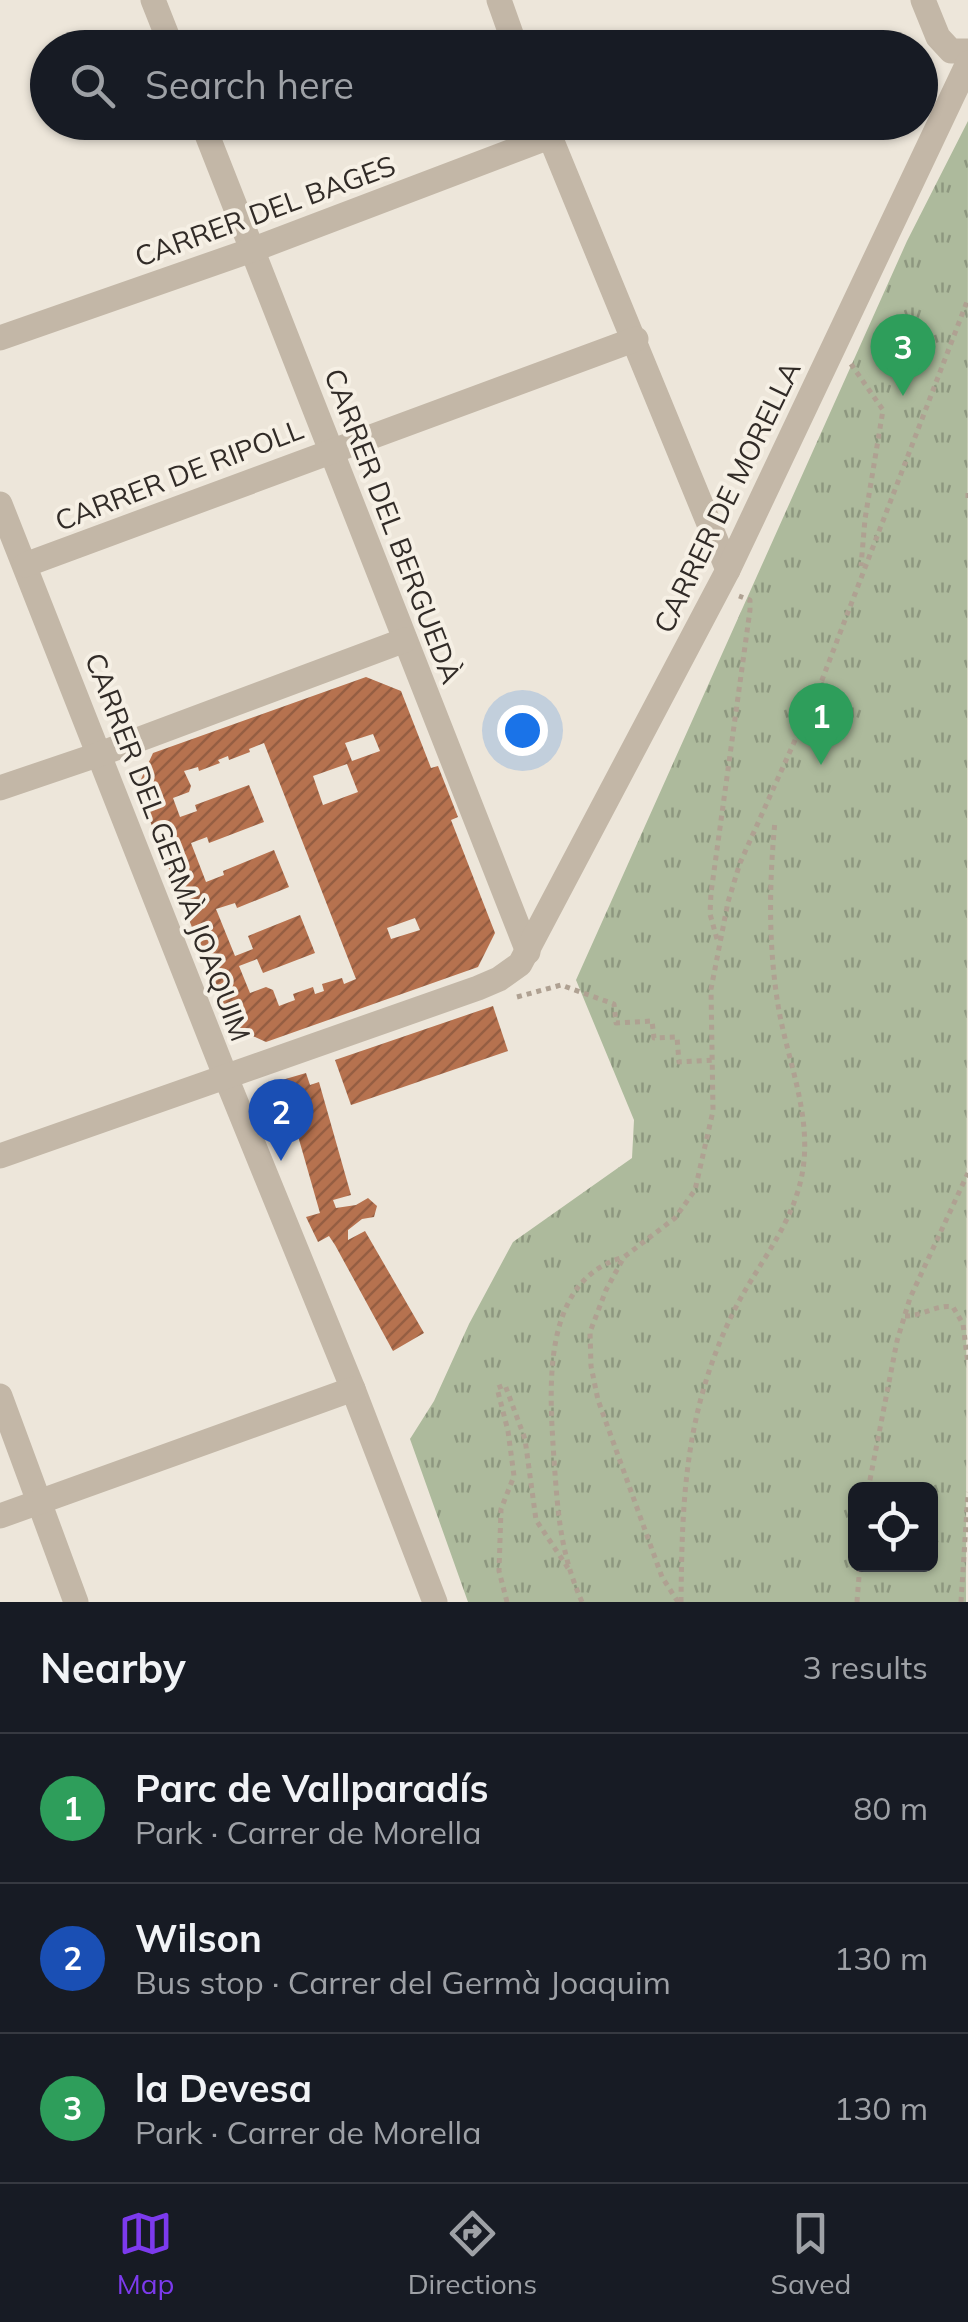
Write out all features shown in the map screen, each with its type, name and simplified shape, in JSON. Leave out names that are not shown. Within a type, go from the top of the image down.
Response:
[{"type":"street","points":[[153,0],[165,30]]},
{"type":"street","points":[[498,0],[509,30]]},
{"type":"street","points":[[923,0],[935,30]]},
{"type":"street","points":[[938,37],[962,61]]},
{"type":"street","name":"CARRER DE MORELLA","points":[[938,115],[962,61]]},
{"type":"street","name":"CARRER DEL BERGUEDÀ","points":[[209,140],[528,952]]},
{"type":"street","name":"CARRER DEL BAGES","points":[[0,338],[252,250],[522,140]]},
{"type":"street","points":[[550,140],[636,339],[724,579]]},
{"type":"street","name":"CARRER DE MORELLA","points":[[528,952],[724,579],[836,344],[927,140]]},
{"type":"street","name":"CARRER DE RIPOLL","points":[[25,565],[636,339]]},
{"type":"street","name":"CARRER DEL GERMÀ JOAQUIM","points":[[0,504],[225,1075],[354,1389],[435,1602]]},
{"type":"street","points":[[0,788],[405,640]]},
{"type":"street","points":[[0,1156],[478,988],[520,964],[528,952]]},
{"type":"street","points":[[0,1516],[354,1389]]},
{"type":"street","points":[[0,1396],[76,1602]]},
{"type":"path","points":[[582,1602],[558,1528],[550,1404],[556,1334],[575,1295],[600,1267],[624,1257],[675,1218],[695,1190],[714,1111],[710,989],[718,942],[740,863],[822,680],[968,299]]},
{"type":"path","points":[[836,344],[883,410],[860,574]]},
{"type":"path","points":[[718,942],[710,914],[711,893],[750,610],[750,600],[724,579]]},
{"type":"path","points":[[680,1602],[682,1502],[701,1394],[732,1314],[792,1211],[802,1170],[804,1124],[780,1015],[771,948],[775,821]]},
{"type":"path","points":[[478,988],[515,998],[561,985],[614,1004],[616,1023],[652,1021],[654,1038],[677,1037],[678,1062],[714,1060]]},
{"type":"path","points":[[869,1482],[904,1316],[922,1268],[968,1173]]},
{"type":"path","points":[[624,1257],[590,1332],[591,1366],[598,1400],[628,1490],[662,1577],[680,1602]]},
{"type":"path","points":[[904,1316],[923,1316],[945,1306],[953,1308],[963,1324],[968,1364]]},
{"type":"path","points":[[508,1602],[499,1572],[501,1509],[514,1476],[498,1388],[505,1385],[525,1439],[536,1520],[568,1568]]},
{"type":"path","points":[[961,1602],[968,1492]]},
{"type":"path","points":[[857,1602],[859,1572]]},
{"type":"green space","points":[[968,121],[966,1602],[468,1602],[410,1439],[434,1401],[513,1242],[632,1158],[634,1120],[576,980],[907,241]]},
{"type":"building","points":[[366,677],[401,691],[431,768],[438,766],[458,817],[451,820],[495,933],[478,967],[266,1042],[231,1026],[137,788],[153,753]],"holes":[[[373,734],[380,751],[352,761],[345,743]],[[264,743],[356,979],[344,984],[342,978],[322,984],[324,991],[315,994],[313,987],[293,994],[295,1000],[279,1006],[273,990],[266,987],[250,993],[239,966],[257,959],[263,973],[315,953],[300,915],[248,936],[253,949],[235,956],[216,909],[235,903],[237,908],[289,887],[274,850],[206,882],[191,843],[207,837],[209,843],[264,822],[249,785],[195,805],[197,811],[180,817],[173,798],[189,792],[191,786],[184,771],[198,767],[199,771],[228,756],[229,760],[250,752],[249,749]],[[347,764],[358,792],[323,805],[313,776]],[[415,918],[420,930],[391,939],[387,928]]]},
{"type":"building","points":[[493,1006],[508,1051],[351,1105],[335,1060]]},
{"type":"building","points":[[306,1073],[310,1085],[319,1082],[351,1195],[333,1200],[336,1208],[356,1205],[368,1198],[377,1206],[374,1217],[362,1219],[348,1230],[348,1240],[365,1231],[424,1333],[393,1351],[335,1245],[329,1236],[318,1242],[306,1217],[320,1213],[282,1080]]},
{"type":"place","name":"la Devesa","points":[[903,396]]},
{"type":"place","name":"Parc de Vallparadís","points":[[821,765]]},
{"type":"place","name":"Wilson","points":[[281,1161]]}]
